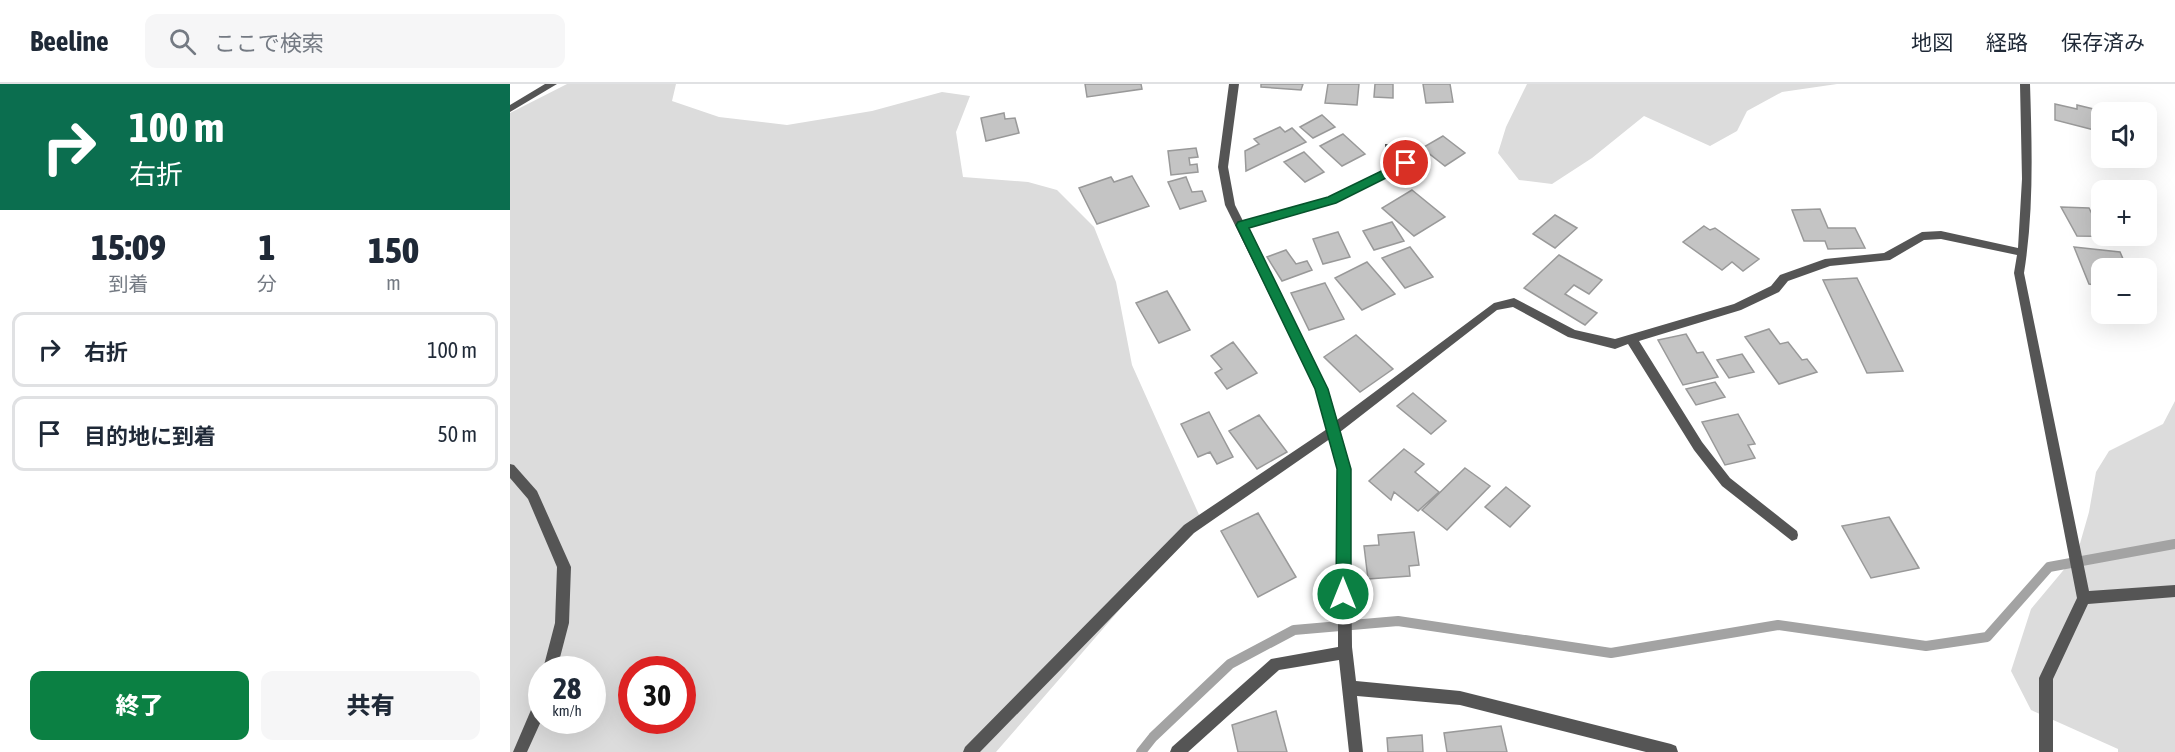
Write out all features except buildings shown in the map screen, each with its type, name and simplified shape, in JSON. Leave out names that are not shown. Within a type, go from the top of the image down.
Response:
[{"type":"street","points":[[510,109],[552,84]]},
{"type":"street","points":[[1234,84],[1223,167],[1230,205],[1322,389],[1344,469],[1343,594],[1356,752]]},
{"type":"street","points":[[2025,84],[2027,144],[2023,253],[2019,273],[2084,598],[2046,678],[2046,752]]},
{"type":"street","points":[[1242,225],[1332,200],[1406,163],[1388,146]]},
{"type":"street","points":[[970,752],[1188,529],[1333,430],[1494,308],[1514,302],[1572,334],[1615,345],[1737,307],[1775,289],[1784,278],[1828,262],[1886,257],[1922,236],[1941,235],[2023,253]]},
{"type":"street","points":[[1631,339],[1698,446],[1726,482],[1792,535]]},
{"type":"street","points":[[510,469],[533,495],[564,567],[562,623],[553,656]]},
{"type":"street","points":[[2084,598],[2175,591]]},
{"type":"street","points":[[1177,752],[1276,664],[1346,650]]},
{"type":"street","points":[[1350,688],[1460,698],[1671,750]]},
{"type":"street","points":[[520,752],[528,733]]},
{"type":"shaded area","points":[[567,84],[676,84],[672,101],[719,117],[787,125],[872,111],[942,92],[970,96],[956,132],[963,177],[1028,182],[1057,190],[1094,227],[1116,282],[1132,365],[1200,517],[996,752],[510,752],[510,113]]},
{"type":"shaded area","points":[[1527,84],[1837,84],[1782,92],[1747,111],[1737,131],[1710,146],[1644,116],[1592,158],[1552,184],[1519,180],[1498,153],[1506,127]]},
{"type":"shaded area","points":[[2175,401],[2175,752],[2118,752],[2118,749],[2031,710],[2011,671],[2031,609],[2077,554],[2089,512],[2096,472],[2109,451],[2163,424]]},
{"type":"waterway","points":[[1141,752],[1153,737],[1230,664],[1294,630],[1398,621],[1611,653],[1778,625],[1926,646],[1987,637],[2049,567],[2175,544]]},
{"type":"route","points":[[1343,594],[1344,469],[1322,389],[1242,225],[1332,200],[1406,163]]}]
